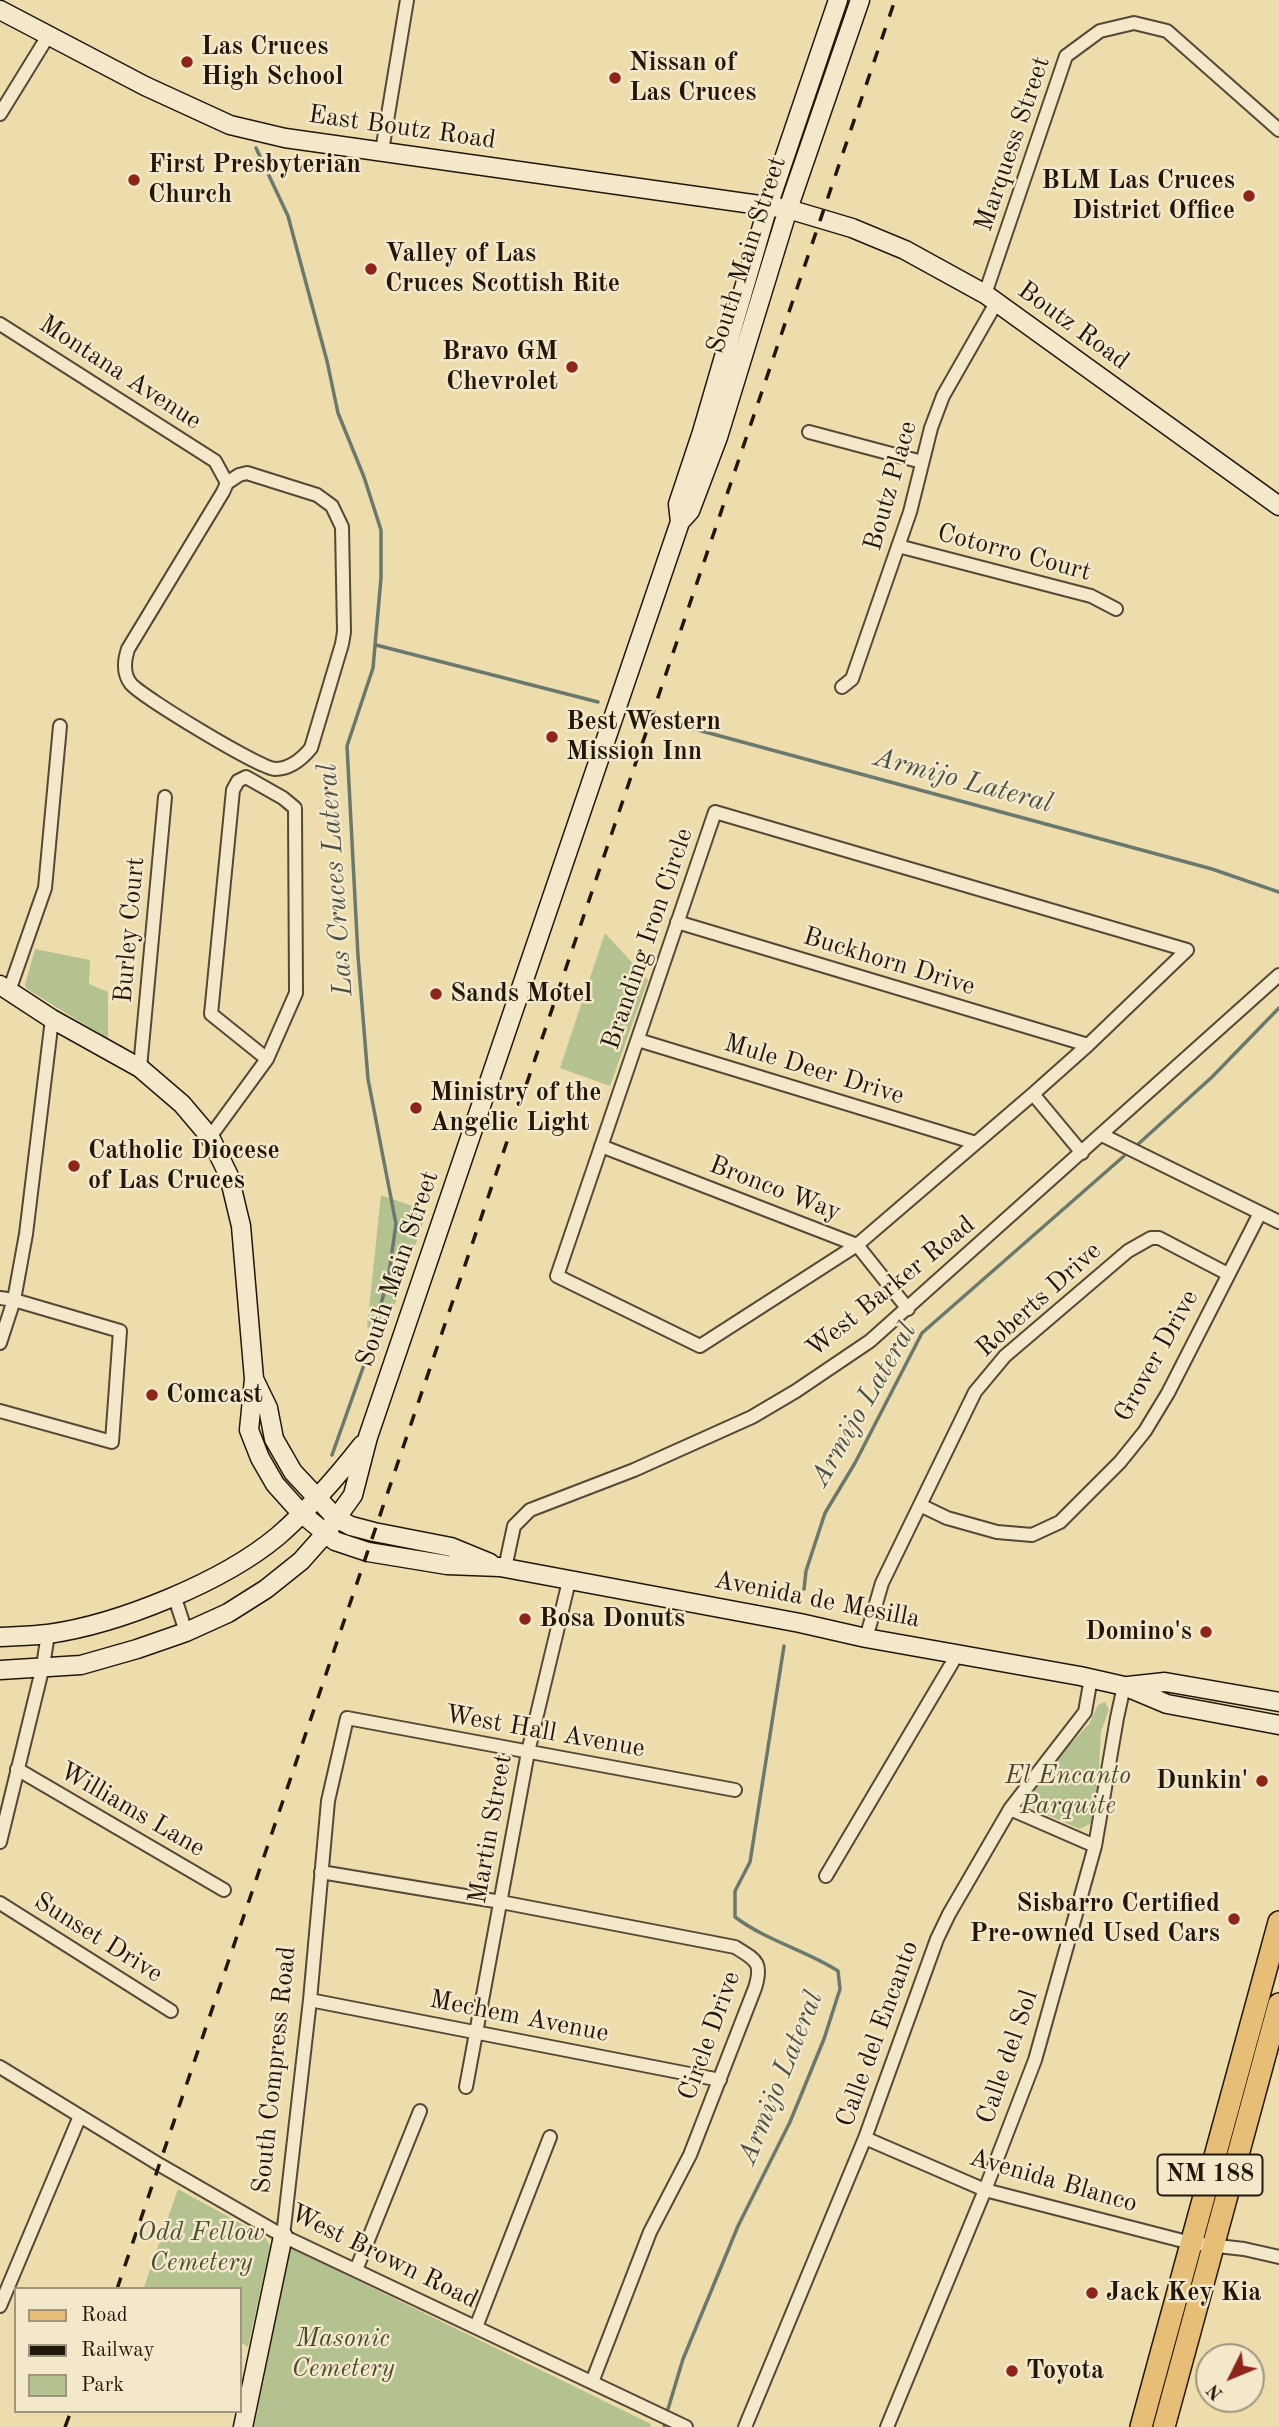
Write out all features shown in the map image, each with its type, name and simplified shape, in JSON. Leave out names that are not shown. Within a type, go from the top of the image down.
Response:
[{"type":"main road","name":"South Main Street","points":[[680,522],[678,505],[768,206],[838,0]]},
{"type":"main road","name":"South Main Street","points":[[0,1670],[81,1665],[186,1632],[228,1613],[266,1589],[301,1561],[325,1534],[353,1495],[368,1437],[680,522],[690,511],[718,437],[788,209],[860,0]]},
{"type":"main road","name":"East Boutz Road","points":[[0,10],[145,86],[230,125],[285,138],[768,206],[821,218]]},
{"type":"main road","name":"Boutz Road","points":[[821,218],[905,250],[990,299],[1279,506]]},
{"type":"main road","points":[[4,988],[52,1019],[139,1068],[182,1104],[210,1137],[229,1176],[241,1226],[254,1379]]},
{"type":"main road","name":"Avenida de Mesilla","points":[[254,1379],[268,1408],[274,1439],[293,1472],[336,1518],[351,1526],[451,1547],[502,1567],[866,1638],[1091,1678],[1124,1686],[1167,1704],[1279,1725]]},
{"type":"main road","name":"Avenida de Mesilla","points":[[254,1379],[249,1430],[260,1458],[275,1484],[301,1513],[325,1534],[335,1541],[368,1552],[447,1565],[502,1567]]},
{"type":"main road","name":"South Main Street","points":[[0,1637],[48,1634],[127,1614],[211,1579],[278,1536],[338,1477],[368,1437]]},
{"type":"main road","name":"Avenida de Mesilla","points":[[1124,1686],[1165,1682],[1279,1702]]},
{"type":"main road","name":"NM 188","points":[[1141,2427],[1278,1933]]},
{"type":"main road","name":"NM 188","points":[[1164,2427],[1279,2004]]},
{"type":"main road","name":"South Compress Road","points":[[243,2427],[283,2236]]},
{"type":"street","points":[[382,151],[407,0]]},
{"type":"street","name":"Marquess Street","points":[[990,299],[1066,56],[1100,31],[1134,23],[1167,31],[1279,130]]},
{"type":"street","points":[[0,114],[48,36]]},
{"type":"street","name":"Boutz Place","points":[[842,687],[852,679],[910,512],[930,428],[990,299]]},
{"type":"street","name":"Montana Avenue","points":[[0,324],[215,461],[227,483]]},
{"type":"street","points":[[809,432],[922,462]]},
{"type":"street","points":[[247,474],[317,495],[332,506],[342,527],[342,644],[310,748],[304,756],[284,768],[272,769],[258,764],[227,746],[148,697],[131,684],[126,674],[128,649],[227,483],[239,475],[247,474]]},
{"type":"street","name":"Cotorro Court","points":[[898,546],[1091,596],[1116,609]]},
{"type":"street","points":[[4,988],[45,888],[60,726]]},
{"type":"street","points":[[210,1137],[267,1059],[296,993],[295,808],[246,777],[238,781],[233,790],[211,1014],[267,1059]]},
{"type":"street","name":"Burley Court","points":[[139,1068],[165,797]]},
{"type":"street","name":"Branding Iron Circle","points":[[715,812],[1187,950],[1088,1045],[857,1245],[700,1346],[557,1276],[638,1040],[715,812]]},
{"type":"street","name":"Buckhorn Drive","points":[[677,922],[1088,1045]]},
{"type":"street","name":"West Barker Road","points":[[502,1567],[514,1526],[530,1510],[634,1470],[752,1417],[833,1368],[870,1341],[908,1310],[1279,975]]},
{"type":"street","points":[[0,1343],[14,1300],[26,1234],[52,1019]]},
{"type":"street","name":"Mule Deer Drive","points":[[638,1040],[976,1143]]},
{"type":"street","points":[[1033,1094],[1082,1153]]},
{"type":"street","points":[[1102,1135],[1279,1222]]},
{"type":"street","name":"Bronco Way","points":[[601,1146],[857,1245],[908,1310]]},
{"type":"street","name":"Grover Drive","points":[[920,1505],[947,1518],[996,1532],[1032,1535],[1060,1522],[1120,1462],[1145,1431],[1168,1393],[1260,1213]]},
{"type":"street","name":"Roberts Drive","points":[[866,1638],[882,1583],[975,1392],[1005,1356],[1128,1251],[1151,1238],[1159,1238],[1228,1274]]},
{"type":"street","points":[[0,1298],[120,1331],[112,1442],[0,1411]]},
{"type":"street","name":"Martin Street","points":[[466,2087],[502,1902],[527,1752],[569,1581]]},
{"type":"street","points":[[174,1595],[186,1632]]},
{"type":"street","points":[[0,1842],[43,1666],[48,1634]]},
{"type":"street","points":[[825,1876],[958,1653]]},
{"type":"street","name":"Calle del Encanto","points":[[745,2427],[865,2138],[937,1940],[949,1914],[1010,1809],[1085,1712],[1091,1678]]},
{"type":"street","name":"Calle del Sol","points":[[887,2427],[985,2190],[1035,2060],[1095,1846],[1124,1686]]},
{"type":"street","name":"West Hall Avenue","points":[[347,1718],[735,1790]]},
{"type":"street","name":"South Compress Road","points":[[283,2236],[310,2000],[328,1801],[347,1718]]},
{"type":"street","name":"Williams Lane","points":[[17,1769],[224,1890]]},
{"type":"street","points":[[1010,1809],[1095,1846]]},
{"type":"street","name":"Circle Drive","points":[[321,1872],[502,1902],[735,1947],[752,1957],[759,1965],[759,1976],[690,2155],[650,2232],[592,2382]]},
{"type":"street","name":"Sunset Drive","points":[[0,1903],[171,2011]]},
{"type":"street","name":"Mechem Avenue","points":[[310,2000],[720,2080]]},
{"type":"street","name":"West Brown Road","points":[[0,2067],[160,2165],[283,2236],[686,2427]]},
{"type":"street","points":[[356,2270],[420,2111]]},
{"type":"street","points":[[0,2306],[80,2116]]},
{"type":"street","points":[[476,2327],[550,2137]]},
{"type":"street","name":"Avenida Blanco","points":[[865,2138],[985,2190],[1191,2243],[1214,2244],[1279,2257]]},
{"type":"green space","points":[[605,933],[648,980],[610,1086],[560,1068]]},
{"type":"green space","points":[[35,949],[90,960],[89,984],[108,992],[108,1039],[27,989],[25,985]]},
{"type":"green space","points":[[381,1195],[427,1211],[385,1333],[367,1327]]},
{"type":"green space","name":"El Encanto Parquite","points":[[1105,1702],[1109,1710],[1101,1731],[1097,1801],[1092,1823],[1080,1829],[1033,1809],[1031,1797],[1045,1771],[1089,1724],[1098,1705]]},
{"type":"green space","name":"Odd Fellow Cemetery","points":[[178,2189],[265,2237],[270,2246],[248,2347],[242,2343],[242,2287],[144,2287]]},
{"type":"green space","name":"Masonic Cemetery","points":[[291,2248],[651,2424],[650,2427],[254,2427]]},
{"type":"waterway","name":"Las Cruces Lateral","points":[[256,148],[288,216],[327,361],[338,413],[364,477],[381,530],[381,578],[373,668],[347,746],[358,956],[368,1079],[396,1224],[389,1273],[370,1348],[332,1455]]},
{"type":"waterway","name":"Armijo Lateral","points":[[376,645],[598,702]]},
{"type":"waterway","name":"Armijo Lateral","points":[[635,713],[1212,869],[1279,892]]},
{"type":"waterway","name":"Armijo Lateral","points":[[1135,1147],[1212,1077],[1279,1008]]},
{"type":"waterway","name":"Armijo Lateral","points":[[804,1589],[806,1571],[825,1513],[855,1463],[922,1333],[1124,1156]]},
{"type":"waterway","name":"Armijo Lateral","points":[[668,2409],[683,2359],[738,2226],[790,2122],[824,2039],[840,1989],[838,1971],[760,1933],[735,1917],[735,1891],[750,1862],[784,1646]]},
{"type":"railway","points":[[118,2287],[895,0]]},
{"type":"railway","points":[[65,2427],[70,2413]]},
{"type":"place","name":"Las Cruces High School","points":[[187,62]]},
{"type":"place","name":"Nissan of Las Cruces","points":[[615,78]]},
{"type":"place","name":"First Presbyterian Church","points":[[134,180]]},
{"type":"place","name":"BLM Las Cruces District Office","points":[[1249,196]]},
{"type":"place","name":"Valley of Las Cruces Scottish Rite","points":[[371,269]]},
{"type":"place","name":"Bravo GM Chevrolet","points":[[572,367]]},
{"type":"place","name":"Best Western Mission Inn","points":[[552,737]]},
{"type":"place","name":"Sands Motel","points":[[436,994]]},
{"type":"place","name":"Ministry of the Angelic Light","points":[[416,1108]]},
{"type":"place","name":"Catholic Diocese of Las Cruces","points":[[74,1166]]},
{"type":"place","name":"Comcast","points":[[152,1395]]},
{"type":"place","name":"Bosa Donuts","points":[[525,1619]]},
{"type":"place","name":"Domino's","points":[[1206,1632]]},
{"type":"place","name":"Dunkin'","points":[[1262,1781]]},
{"type":"place","name":"Sisbarro Certified Pre-owned Used Cars","points":[[1234,1919]]},
{"type":"place","name":"Jack Key Kia","points":[[1092,2293]]},
{"type":"place","name":"Toyota","points":[[1012,2371]]}]
